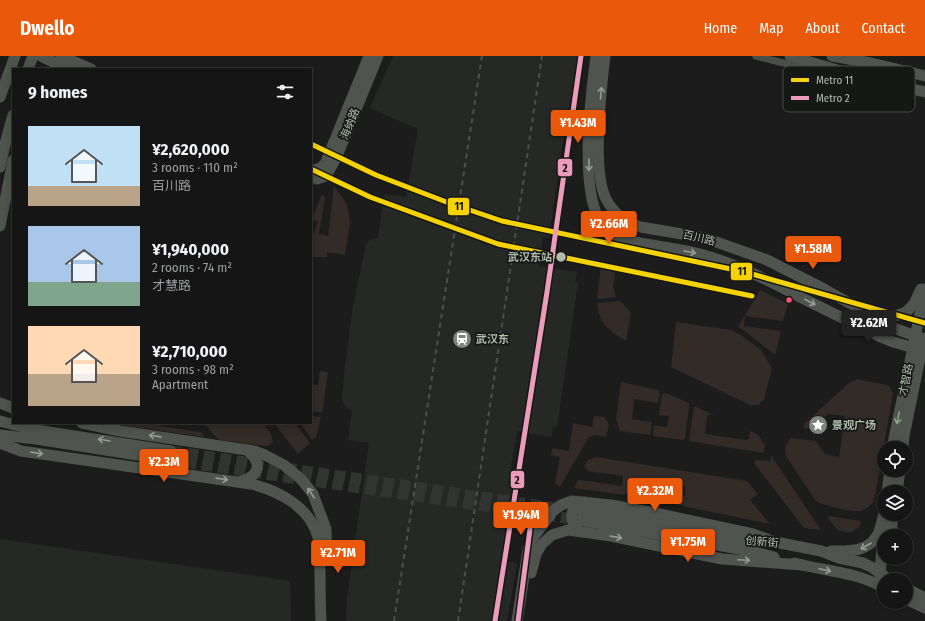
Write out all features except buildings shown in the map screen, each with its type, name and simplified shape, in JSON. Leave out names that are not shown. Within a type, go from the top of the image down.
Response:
[{"type":"main road","points":[[0,97],[15,56]]},
{"type":"main road","points":[[28,68],[33,56]]},
{"type":"main road","points":[[33,56],[33,68]]},
{"type":"main road","points":[[41,56],[66,68]]},
{"type":"main road","points":[[61,56],[89,68]]},
{"type":"main road","name":"海纳路","points":[[312,170],[325,164],[369,56]]},
{"type":"main road","name":"海纳路","points":[[312,177],[317,179],[326,176],[337,156],[378,56]]},
{"type":"main road","name":"百川路","points":[[596,56],[592,88],[589,174],[591,195],[595,210],[603,225],[612,234],[629,242],[700,254],[738,267],[893,342],[921,342]]},
{"type":"main road","name":"百川路","points":[[605,56],[600,101],[599,162],[602,187],[606,198],[624,220],[642,227],[690,235],[722,243],[767,260],[872,314],[921,342]]},
{"type":"main road","points":[[790,56],[824,66]]},
{"type":"main road","points":[[832,56],[886,66]]},
{"type":"main road","points":[[915,73],[925,76]]},
{"type":"main road","points":[[915,90],[925,92]]},
{"type":"main road","points":[[915,92],[925,96]]},
{"type":"main road","points":[[0,167],[12,119]]},
{"type":"main road","points":[[0,226],[12,165]]},
{"type":"main road","points":[[673,249],[658,242],[658,237],[690,235]]},
{"type":"main road","points":[[872,314],[894,317],[906,312],[914,305],[916,297],[925,282]]},
{"type":"main road","name":"才智路","points":[[904,441],[921,342],[925,289]]},
{"type":"main road","name":"才智路","points":[[894,441],[921,342]]},
{"type":"main road","points":[[911,398],[925,373]]},
{"type":"main road","points":[[0,403],[12,408]]},
{"type":"main road","points":[[0,415],[12,416]]},
{"type":"main road","points":[[0,421],[36,430],[170,455],[0,435]]},
{"type":"main road","points":[[87,424],[120,431],[247,450],[265,455],[284,465],[301,479],[313,494],[326,528],[328,621]]},
{"type":"main road","points":[[0,443],[21,450],[238,482],[267,488],[289,500],[299,507],[312,524],[318,538],[321,621]]},
{"type":"main road","points":[[0,453],[3,451],[21,450]]},
{"type":"main road","points":[[238,482],[250,478],[255,474],[258,467],[254,456],[247,450]]},
{"type":"main road","points":[[517,621],[528,550],[532,539],[553,511],[560,505],[572,501],[581,516],[568,530],[552,535],[536,554],[532,569],[524,621]]},
{"type":"main road","name":"创新街","points":[[581,516],[612,505],[726,528],[753,534],[775,542],[821,551],[839,558],[863,563],[873,568],[878,573]]},
{"type":"main road","name":"创新街","points":[[581,516],[750,551],[802,565],[877,580]]},
{"type":"main road","points":[[821,551],[853,551],[866,547],[878,534],[882,521]]},
{"type":"main road","points":[[884,521],[885,573]]},
{"type":"main road","points":[[913,592],[925,598]]},
{"type":"main road","points":[[913,602],[925,608]]},
{"type":"street","points":[[756,56],[796,66]]},
{"type":"street","points":[[854,56],[871,62]]},
{"type":"shaded area","points":[[393,56],[579,56],[568,135],[564,134],[549,238],[543,237],[539,266],[577,272],[575,282],[578,283],[557,427],[553,426],[552,437],[517,431],[508,484],[515,485],[506,561],[517,563],[507,621],[346,621],[347,598],[369,443],[348,440],[352,410],[346,407],[342,400],[353,306],[366,244],[371,239],[378,238],[384,194],[406,197],[418,129],[370,108]]},
{"type":"shaded area","points":[[334,186],[347,204],[350,222],[345,255],[327,252],[327,257],[313,257],[312,237],[318,222],[312,219],[321,196],[324,195],[325,198],[319,234],[328,236]]},
{"type":"shaded area","points":[[601,266],[610,269],[615,273],[613,286],[616,297],[601,299],[597,298]]},
{"type":"shaded area","points":[[760,290],[788,304],[783,321],[745,316],[744,326],[781,331],[775,355],[738,327]]},
{"type":"shaded area","points":[[620,301],[631,312],[626,341],[606,326],[598,310],[597,303]]},
{"type":"shaded area","points":[[676,322],[731,330],[741,335],[761,350],[772,368],[764,399],[758,405],[750,405],[671,367]]},
{"type":"shaded area","points":[[320,371],[328,372],[322,413],[312,411],[312,384],[318,385]]},
{"type":"shaded area","points":[[857,379],[887,385],[890,387],[893,394],[885,441],[877,441],[877,477],[878,477],[874,502],[864,510],[860,511],[844,510],[816,501],[786,456],[785,447],[791,438],[816,441],[825,454],[839,457],[845,416],[828,414],[811,428],[806,429],[804,428],[804,424],[849,383]]},
{"type":"shaded area","points":[[621,382],[658,390],[660,393],[658,403],[634,399],[632,419],[652,422],[650,435],[620,431],[616,419]]},
{"type":"shaded area","points":[[666,393],[689,403],[685,438],[683,440],[653,436],[654,425],[667,427],[669,416],[659,415],[662,394]]},
{"type":"shaded area","points":[[694,406],[714,415],[707,416],[706,434],[745,440],[749,439],[750,431],[758,435],[765,445],[763,453],[689,441]]},
{"type":"shaded area","points":[[312,416],[321,417],[316,437],[312,440],[301,424],[312,424]]},
{"type":"shaded area","points":[[594,416],[604,417],[609,424],[606,437],[595,435],[588,438],[560,487],[555,483],[560,457],[551,455],[552,448],[569,451],[573,423],[592,427]]},
{"type":"shaded area","points":[[120,424],[161,424],[160,426],[200,432],[204,435],[204,437]]},
{"type":"shaded area","points":[[205,424],[264,424],[271,434],[273,442],[266,446],[220,440]]},
{"type":"shaded area","points":[[275,424],[296,424],[310,443],[298,454]]},
{"type":"shaded area","points":[[771,455],[821,530],[804,528],[754,463],[756,460],[771,461]]},
{"type":"shaded area","points":[[596,457],[747,481],[758,494],[750,500],[770,524],[639,497],[648,491],[685,496],[685,486],[648,481],[640,484],[624,495],[574,488],[578,480],[622,486],[623,476],[588,471],[584,466],[588,460]]},
{"type":"shaded area","points":[[829,516],[861,521],[860,526],[851,533],[837,530],[828,518]]},
{"type":"shaded area","points":[[0,539],[290,581],[291,621],[0,621]]},
{"type":"tunnel","points":[[171,451],[563,509]]},
{"type":"tunnel","points":[[169,460],[580,520]]},
{"type":"railway","points":[[394,621],[482,56]]},
{"type":"railway","points":[[458,621],[542,56]]},
{"type":"metro line","name":"2","points":[[495,621],[547,292],[581,56]]},
{"type":"metro line","name":"11","points":[[312,144],[376,175],[449,203],[502,221],[745,272],[925,323]]},
{"type":"metro line","name":"11","points":[[312,169],[370,197],[498,244],[752,296]]},
{"type":"metro line","name":"2","points":[[518,621],[530,529]]},
{"type":"place","name":"武汉东站","points":[[561,257]]},
{"type":"place","name":"武汉东","points":[[462,339]]},
{"type":"place","name":"景观广场","points":[[818,425]]}]
